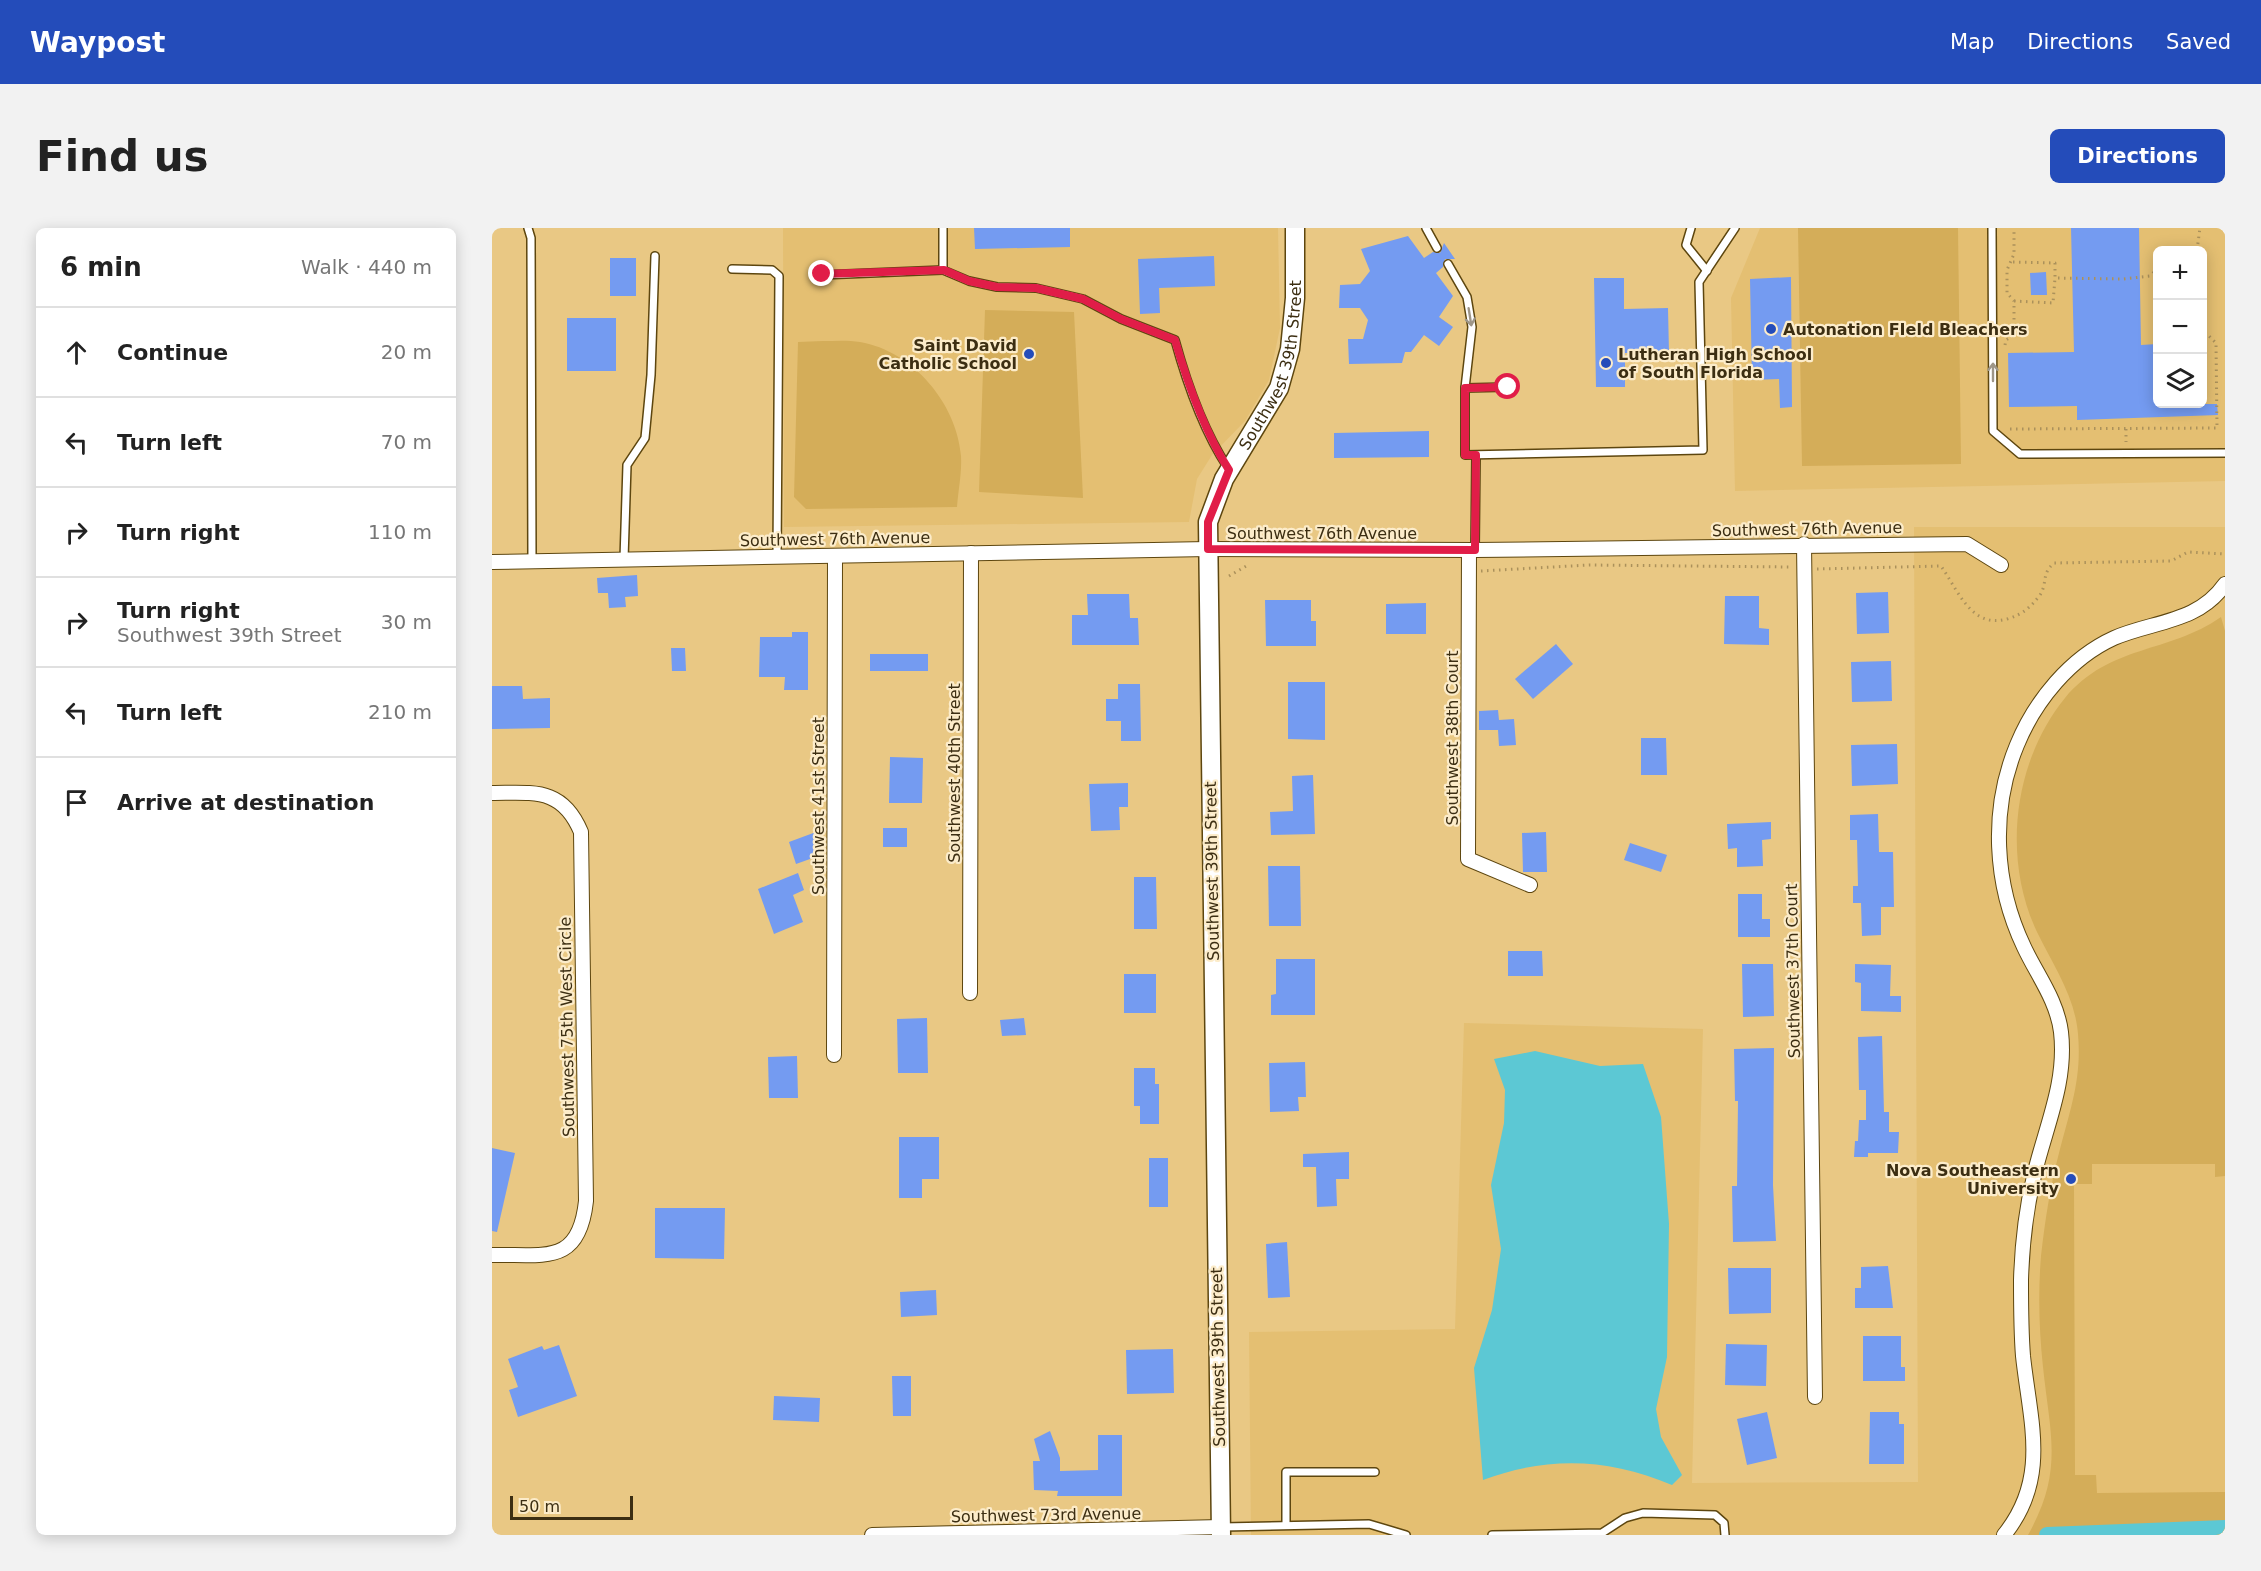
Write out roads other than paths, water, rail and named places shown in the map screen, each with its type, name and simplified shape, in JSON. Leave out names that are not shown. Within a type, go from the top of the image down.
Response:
[{"type":"street","name":"Southwest 39th Street","points":[[1221,1531],[1208,522],[1229,470],[1279,388],[1290,349],[1295,298],[1295,228]]},
{"type":"street","name":"Southwest 76th Avenue","points":[[492,562],[1208,549],[1472,550],[1804,544],[1967,544],[2001,565]]},
{"type":"street","name":"Southwest 37th Court","points":[[1804,544],[1815,1397]]},
{"type":"street","name":"Southwest 38th Court","points":[[1472,550],[1468,859],[1530,885]]},
{"type":"street","name":"Southwest 40th Street","points":[[970,993],[971,554]]},
{"type":"street","name":"Southwest 41st Street","points":[[834,1055],[835,556]]},
{"type":"street","points":[[2004,1535],[2024,1503],[2034,1461],[2034,1428],[2024,1356],[2022,1265],[2034,1177],[2059,1090],[2062,1058],[2060,1030],[2051,997],[2025,949],[2004,891],[1998,832],[2007,774],[2016,746],[2030,718],[2067,670],[2089,651],[2116,637],[2175,621],[2198,610],[2225,584]]},
{"type":"street","name":"Southwest 75th West Circle","points":[[492,793],[536,793],[557,799],[571,813],[581,832],[586,1201],[578,1237],[567,1247],[549,1254],[492,1255]]},
{"type":"street","name":"Southwest 73rd Avenue","points":[[872,1535],[1221,1531]]},
{"type":"lane","points":[[528,228],[531,238],[532,561]]},
{"type":"lane","points":[[943,228],[944,270]]},
{"type":"lane","points":[[1426,228],[1437,248]]},
{"type":"lane","points":[[1691,228],[1686,245],[1707,271]]},
{"type":"lane","points":[[1448,264],[1467,297],[1472,327],[1465,388],[1465,455],[1703,450],[1699,282],[1735,228]]},
{"type":"lane","points":[[1992,228],[1993,431],[2020,454],[2225,453]]},
{"type":"lane","points":[[624,559],[627,465],[645,438],[651,375],[655,256]]},
{"type":"lane","points":[[732,269],[772,270],[779,276],[777,557]]},
{"type":"lane","points":[[822,274],[944,270],[969,281],[997,287],[1036,288],[1083,299],[1121,319],[1175,340],[1184,373],[1217,450],[1229,470]]},
{"type":"lane","points":[[1465,388],[1508,387]]},
{"type":"lane","points":[[1472,550],[1476,455]]},
{"type":"lane","points":[[1286,1525],[1286,1472],[1375,1472]]},
{"type":"lane","points":[[1492,1535],[1602,1533],[1625,1518],[1643,1513],[1715,1515],[1724,1523],[1725,1535]]},
{"type":"lane","points":[[1221,1531],[1286,1525],[1369,1524],[1406,1535]]},
{"type":"water","points":[[1535,1051],[1600,1066],[1643,1064],[1661,1117],[1669,1224],[1667,1357],[1656,1409],[1661,1437],[1682,1475],[1672,1485],[1624,1469],[1578,1463],[1531,1467],[1483,1480],[1474,1368],[1492,1310],[1501,1249],[1491,1185],[1504,1123],[1505,1090],[1494,1059]]},
{"type":"waterway","points":[[2047,1535],[2225,1528]]},
{"type":"place","name":"Autonation FIeld Bleachers","points":[[1771,329]]},
{"type":"place","name":"Saint David Catholic School","points":[[1029,354]]},
{"type":"place","name":"Lutheran High School of South Florida","points":[[1606,363]]},
{"type":"place","name":"Nova Southeastern University","points":[[2071,1179]]}]
